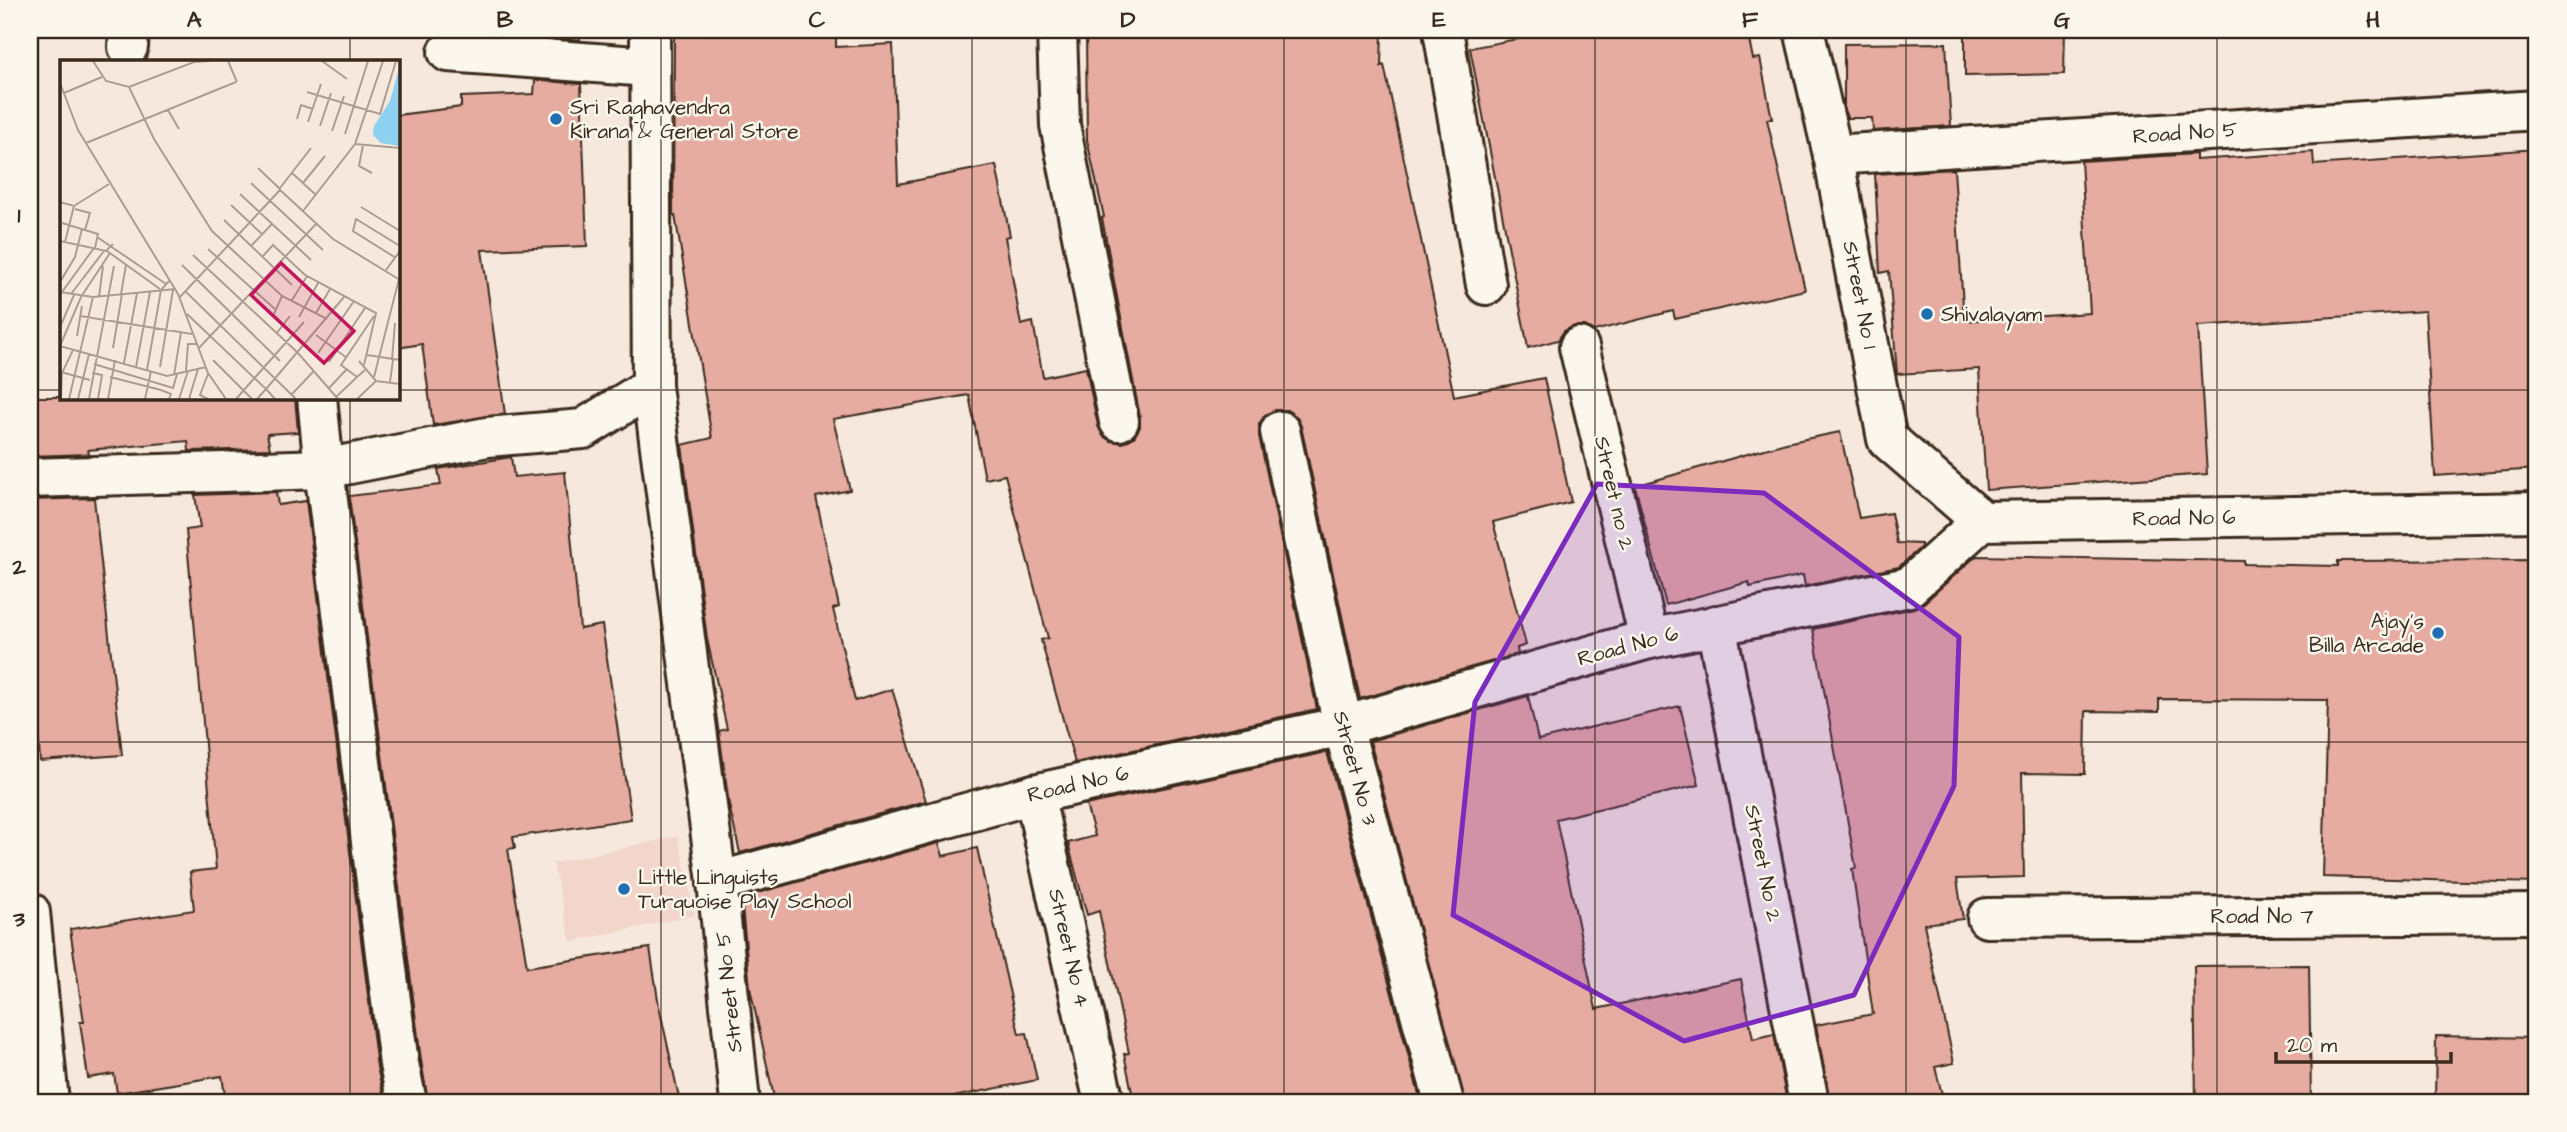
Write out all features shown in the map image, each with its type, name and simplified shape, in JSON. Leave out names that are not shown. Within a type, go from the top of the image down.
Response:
[{"type":"street","name":"Street No 5","points":[[650,30],[652,386],[717,882],[740,1102]]},
{"type":"street","points":[[1057,30],[1060,125],[1119,421]]},
{"type":"street","points":[[1443,30],[1486,285]]},
{"type":"street","name":"Street No 1","points":[[1804,30],[1833,155],[1887,439],[1982,521]]},
{"type":"street","points":[[448,52],[649,67]]},
{"type":"street","name":"Road No 5","points":[[1833,155],[2537,110]]},
{"type":"street","name":"Street no 2","points":[[1579,347],[1649,639]]},
{"type":"street","points":[[30,478],[324,468],[487,437],[583,429],[652,386]]},
{"type":"street","points":[[317,399],[399,1064],[407,1102]]},
{"type":"street","name":"Street No 3","points":[[1280,431],[1343,726],[1444,1102]]},
{"type":"street","name":"Road No 6","points":[[717,882],[1034,794],[1343,726],[1649,639],[1909,587],[1982,521],[2537,512]]},
{"type":"street","name":"Street No 2","points":[[1716,625],[1809,1102]]},
{"type":"street","name":"Street No 4","points":[[1034,794],[1104,1102]]},
{"type":"street","points":[[30,912],[49,1102]]},
{"type":"street","name":"Road No 7","points":[[1987,918],[2537,914]]},
{"type":"highlighted area","points":[[1597,484],[1764,493],[1959,637],[1954,786],[1854,995],[1684,1041],[1453,915],[1475,702]]},
{"type":"shaded area","name":"Little Linguists Turquoise Play School","points":[[678,836],[695,915],[571,942],[553,863]]},
{"type":"building","points":[[537,30],[579,30],[580,40],[537,37]]},
{"type":"building","points":[[1086,30],[1382,30],[1381,66],[1384,65],[1454,396],[1544,378],[1571,502],[1493,522],[1526,645],[1517,648],[1518,654],[1360,699],[1301,426],[1297,417],[1287,410],[1275,410],[1265,415],[1259,424],[1259,436],[1317,709],[1075,763],[1041,640],[1048,638],[1005,475],[985,479],[969,395],[833,419],[850,490],[816,497],[839,607],[833,609],[855,701],[892,689],[926,801],[740,853],[729,805],[719,731],[727,729],[707,639],[682,445],[712,438],[675,215],[673,216],[674,34],[836,35],[836,47],[893,44],[898,184],[996,165],[1010,236],[1005,237],[1021,325],[1033,322],[1043,377],[1086,368],[1098,426],[1103,436],[1123,443],[1134,437],[1140,427],[1140,417],[1102,218],[1104,217],[1087,140]]},
{"type":"building","points":[[1564,30],[1747,30],[1753,59],[1760,58],[1772,119],[1767,119],[1805,290],[1675,319],[1673,311],[1594,331],[1585,326],[1575,326],[1564,331],[1558,340],[1528,348],[1470,48]]},
{"type":"building","points":[[1965,30],[2065,30],[2064,74],[1965,76]]},
{"type":"building","points":[[1946,43],[1951,126],[1873,131],[1872,118],[1847,118],[1844,108],[1844,44]]},
{"type":"building","points":[[535,80],[581,84],[587,246],[482,250],[505,414],[433,425],[422,344],[399,348],[399,115],[461,107],[461,97],[534,94]]},
{"type":"building","points":[[2537,149],[2537,469],[2435,476],[2425,311],[2198,326],[2207,474],[1986,490],[1979,369],[1897,374],[1889,271],[1880,273],[1875,174],[1954,169],[1964,321],[2090,313],[2081,161],[2196,154],[2196,160],[2313,152],[2314,165]]},
{"type":"building","points":[[30,397],[295,399],[298,432],[267,434],[270,449],[189,451],[188,441],[88,450],[89,454],[30,456]]},
{"type":"building","points":[[1840,432],[1859,518],[1891,513],[1897,543],[1921,544],[1921,547],[1899,567],[1805,586],[1803,575],[1750,587],[1749,582],[1666,605],[1635,486],[1786,443]]},
{"type":"building","points":[[511,457],[514,477],[565,472],[580,629],[602,625],[631,819],[513,837],[515,848],[508,849],[527,967],[650,948],[659,1006],[680,1102],[428,1102],[349,496],[441,485],[438,469]]},
{"type":"building","points":[[276,492],[278,505],[306,501],[377,1067],[385,1102],[226,1102],[222,1076],[117,1093],[114,1074],[88,1078],[80,1022],[84,1022],[70,929],[194,910],[190,872],[216,869],[186,530],[200,528],[195,495]]},
{"type":"building","points":[[94,498],[122,755],[40,761],[35,680],[30,680],[30,500]]},
{"type":"building","points":[[1976,556],[2244,561],[2244,564],[2338,566],[2338,561],[2537,560],[2537,883],[2323,877],[2328,700],[2159,699],[2159,712],[2086,711],[2085,774],[2022,773],[2024,877],[1957,879],[1963,919],[1924,924],[1954,1063],[1935,1067],[1944,1102],[1830,1102],[1816,1025],[1873,1014],[1852,869],[1856,868],[1813,629],[1914,608],[1924,603]]},
{"type":"building","points":[[1528,696],[1538,740],[1680,706],[1699,785],[1556,819],[1596,1009],[1741,979],[1753,1039],[1774,1034],[1787,1102],[1465,1102],[1370,741]]},
{"type":"building","points":[[1327,752],[1421,1102],[1134,1102],[1124,1054],[1129,1053],[1099,911],[1087,915],[1068,843],[1095,836],[1086,805]]},
{"type":"building","points":[[939,843],[943,856],[977,848],[1019,1034],[1027,1033],[1037,1080],[929,1102],[775,1102],[750,988],[742,907],[752,904],[750,895]]},
{"type":"building","points":[[2309,965],[2311,1102],[2196,1102],[2194,966]]},
{"type":"building","points":[[2436,1036],[2537,1038],[2537,1102],[2435,1102]]},
{"type":"place","name":"Sri Raghavendra Kirana & General Store","points":[[556,119]]},
{"type":"place","name":"Shivalayam","points":[[1927,314]]},
{"type":"place","name":"Ajay's Billa Arcade","points":[[2438,633]]},
{"type":"place","name":"Little Linguists Turquoise Play School","points":[[624,889]]}]
